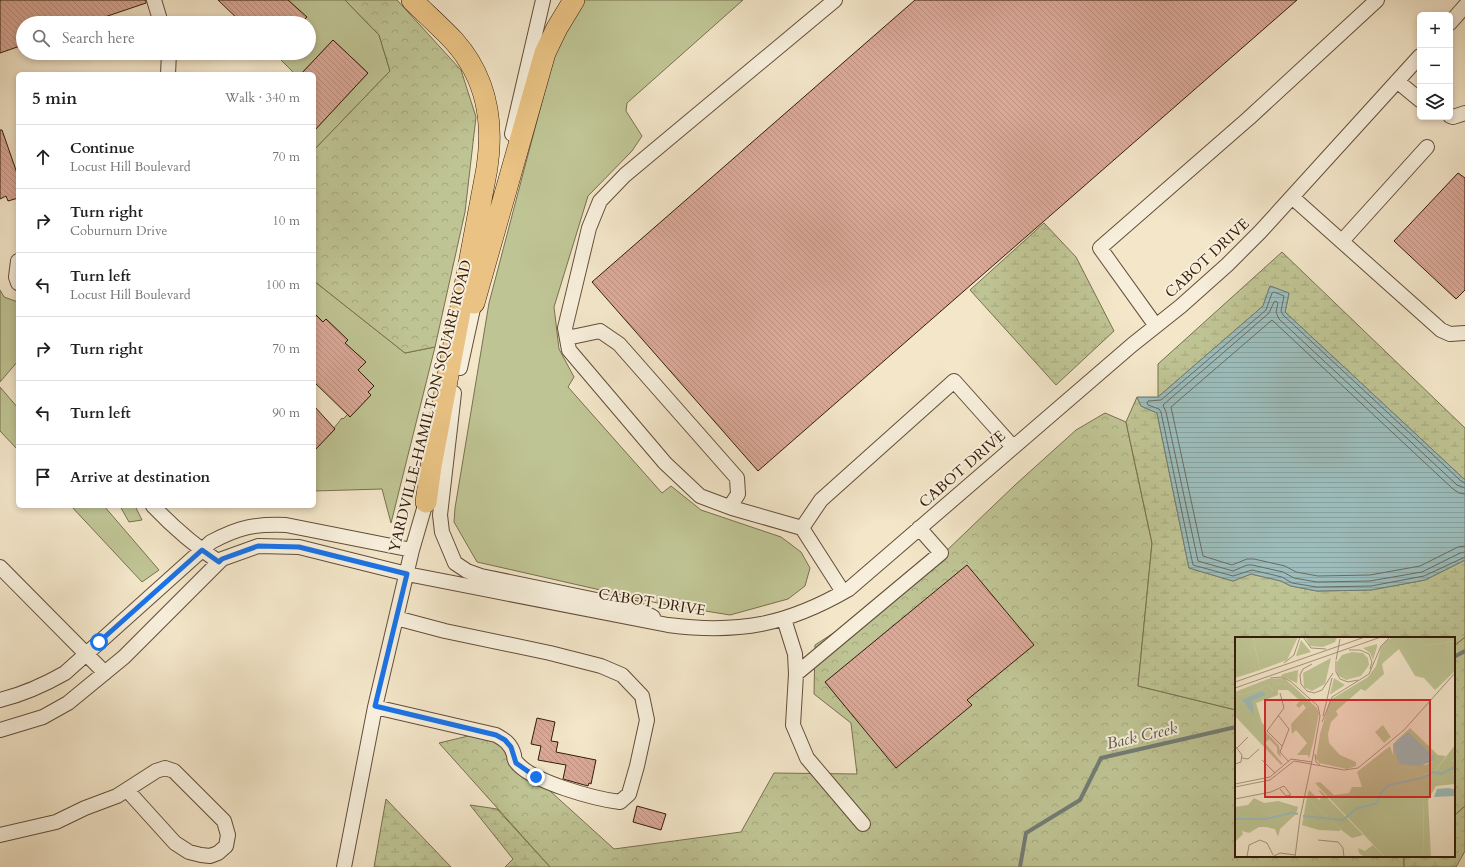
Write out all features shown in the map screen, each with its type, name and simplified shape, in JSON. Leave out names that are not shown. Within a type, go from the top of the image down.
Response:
[{"type":"highway","points":[[412,0],[454,42],[468,60],[478,78],[486,99],[490,122],[490,145],[487,168],[431,466],[426,502]]},
{"type":"highway","points":[[473,307],[545,53],[557,28],[574,0]]},
{"type":"street","points":[[154,0],[160,16]]},
{"type":"street","name":"YARDVILLE-HAMILTON SQUARE ROAD","points":[[344,867],[375,706],[412,550],[454,393],[543,0]]},
{"type":"street","points":[[835,0],[624,175],[600,202],[589,228],[565,328],[569,350],[665,463],[700,496],[730,507],[802,528],[842,592]]},
{"type":"street","points":[[1156,326],[1100,248],[1249,118],[1377,0]]},
{"type":"street","points":[[1453,20],[1465,6]]},
{"type":"street","name":"CABOT DRIVE","points":[[0,730],[43,717],[68,703],[124,657],[222,559],[258,546],[299,547],[407,574],[668,625],[697,629],[747,627],[800,614],[849,589],[1227,265],[1292,197],[1417,59]]},
{"type":"street","points":[[168,72],[169,60]]},
{"type":"street","points":[[1397,81],[1417,98]]},
{"type":"street","points":[[1453,117],[1465,113]]},
{"type":"street","points":[[1342,241],[1427,147]]},
{"type":"street","points":[[1292,197],[1441,330],[1450,334],[1465,333]]},
{"type":"street","points":[[567,338],[600,331],[619,344],[737,478],[738,494],[730,507]]},
{"type":"street","points":[[802,528],[821,500],[954,381],[1013,447]]},
{"type":"street","points":[[454,393],[440,515],[442,532],[455,563],[466,571],[481,576],[635,608],[668,625]]},
{"type":"street","points":[[155,508],[164,518],[202,550],[219,562]]},
{"type":"street","points":[[0,700],[19,696],[45,685],[65,672],[211,542],[231,531],[264,524],[286,525],[412,550]]},
{"type":"street","points":[[796,674],[941,553],[919,528]]},
{"type":"street","points":[[0,567],[86,654],[106,672]]},
{"type":"street","points":[[375,706],[496,735],[505,740],[511,747],[516,763],[536,777],[564,788],[620,802],[629,794],[647,720],[642,696],[622,675],[601,666],[550,653],[445,631],[396,618]]},
{"type":"street","points":[[784,619],[795,654],[796,674],[794,725],[807,758],[863,824]]},
{"type":"street","points":[[0,835],[56,822],[85,808],[117,796],[156,771],[165,768],[174,771],[224,821],[228,835],[226,846],[218,853],[210,856],[188,852],[175,844],[127,790]]},
{"type":"green space","points":[[288,0],[345,0],[379,35],[390,71],[316,148],[316,129],[368,73],[333,40],[316,58],[316,16],[305,16]]},
{"type":"green space","points":[[345,0],[397,0],[461,70],[476,117],[465,212],[435,347],[405,353],[316,283],[316,148],[390,71],[379,35]]},
{"type":"green space","points":[[583,0],[743,0],[627,103],[626,111],[642,136],[632,151],[588,196],[554,307],[559,349],[574,377],[568,387],[662,493],[671,486],[701,510],[781,537],[801,552],[810,568],[805,586],[788,599],[730,615],[662,604],[477,562],[454,522],[455,508],[489,303],[554,56]]},
{"type":"green space","points":[[281,60],[314,60],[303,72],[293,72]]},
{"type":"green space","points":[[1044,223],[1076,257],[1114,331],[1056,385],[970,290]]},
{"type":"green space","points":[[1282,252],[1465,428],[1465,480],[1285,312],[1289,293],[1270,286],[1263,306],[1158,397],[1158,364]]},
{"type":"green space","points":[[316,283],[405,353],[435,347],[391,523],[382,489],[316,491],[316,449],[335,429],[334,428],[342,418],[343,419],[348,414],[350,417],[371,395],[368,392],[374,386],[357,371],[366,362],[345,343],[348,340],[326,319],[323,322],[316,317]]},
{"type":"green space","points":[[0,290],[4,297],[16,301],[16,363],[0,382]]},
{"type":"green space","points":[[0,387],[16,406],[16,448],[0,431]]},
{"type":"green space","points":[[1137,397],[1141,406],[1157,413],[1189,568],[1233,581],[1251,574],[1281,581],[1291,586],[1317,591],[1371,590],[1425,580],[1465,560],[1465,637],[1455,645],[1455,637],[1235,637],[1235,710],[1138,686],[1152,543],[1126,422]]},
{"type":"green space","points":[[1105,413],[1126,422],[1152,543],[1138,686],[1235,710],[1235,857],[1406,857],[1404,858],[1404,867],[550,867],[439,743],[485,732],[614,849],[741,832],[774,773],[857,774],[851,723],[814,694],[815,645],[918,578],[1015,485],[1076,430]]},
{"type":"green space","points":[[73,508],[106,508],[159,570],[142,582]]},
{"type":"green space","points":[[121,508],[136,508],[142,520],[129,522]]},
{"type":"green space","points":[[1465,637],[1465,806],[1455,815],[1455,645]]},
{"type":"green space","points":[[386,799],[451,867],[374,867]]},
{"type":"green space","points":[[470,805],[497,809],[550,867],[505,867],[513,859]]},
{"type":"green space","points":[[1465,806],[1465,851],[1456,867],[1404,867],[1404,858],[1406,857],[1455,857],[1455,815]]},
{"type":"water","points":[[1270,286],[1289,293],[1285,312],[1465,480],[1465,560],[1425,580],[1371,590],[1317,591],[1291,586],[1281,581],[1251,574],[1233,581],[1189,568],[1157,413],[1141,406],[1137,397],[1158,397],[1263,306]]},
{"type":"building","points":[[0,0],[146,0],[146,3],[108,16],[16,16],[16,47],[0,53]]},
{"type":"building","points":[[218,0],[288,0],[306,16],[235,16]]},
{"type":"building","points":[[915,0],[1297,0],[758,471],[592,282]]},
{"type":"building","points":[[333,40],[368,73],[316,129],[316,72],[303,72],[314,60],[316,60],[316,58]]},
{"type":"building","points":[[0,130],[2,130],[16,170],[16,199],[8,201],[6,196],[0,199]]},
{"type":"building","points":[[1458,173],[1465,178],[1465,290],[1456,299],[1394,241]]},
{"type":"building","points":[[316,315],[323,322],[326,319],[348,340],[345,343],[366,362],[358,370],[374,386],[368,392],[371,395],[350,417],[316,384]]},
{"type":"building","points":[[316,408],[335,429],[316,449]]},
{"type":"building","points":[[967,565],[1034,645],[967,700],[972,705],[896,768],[825,682]]},
{"type":"building","points":[[537,718],[555,722],[551,741],[558,742],[556,752],[596,760],[591,784],[589,783],[588,786],[563,779],[566,765],[538,760],[541,746],[531,744]]},
{"type":"building","points":[[637,806],[666,814],[661,830],[633,822]]},
{"type":"waterway","name":"Back Creek","points":[[1455,656],[1465,651]]},
{"type":"waterway","name":"Back Creek","points":[[1020,867],[1026,833],[1080,800],[1101,758],[1235,727]]},
{"type":"route","points":[[99,642],[202,550],[219,562],[222,559],[258,546],[299,547],[407,574],[375,706],[496,735],[505,740],[511,747],[516,763],[536,777]]}]
